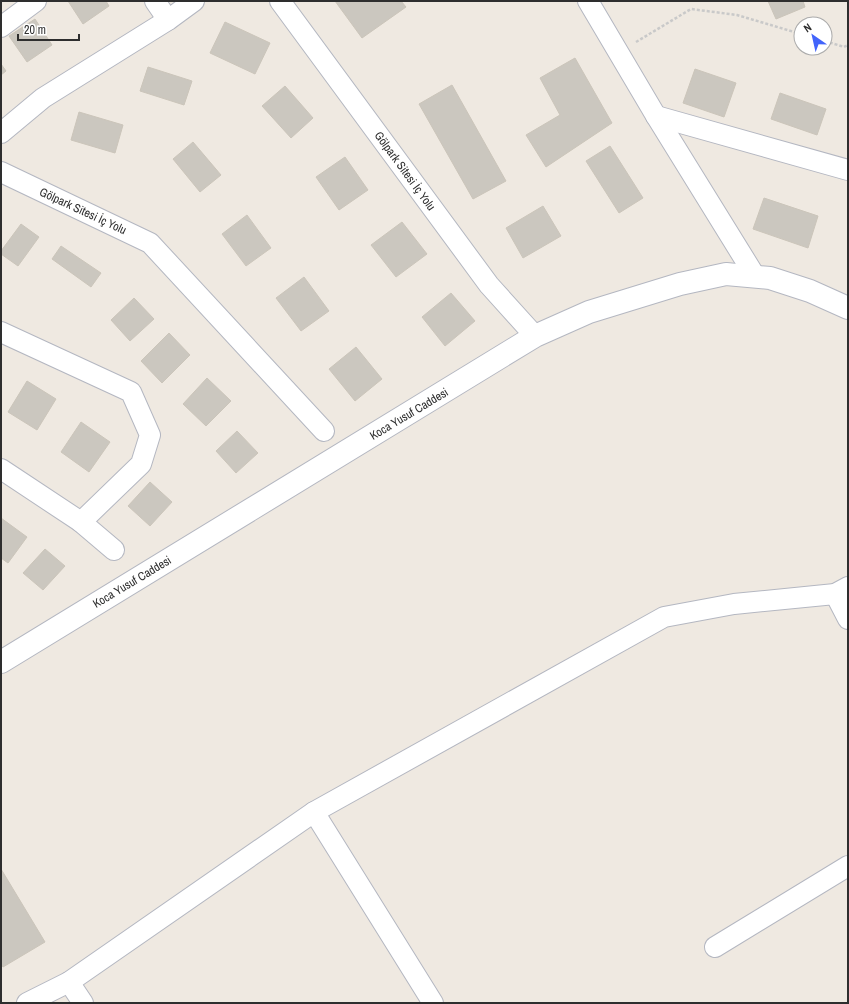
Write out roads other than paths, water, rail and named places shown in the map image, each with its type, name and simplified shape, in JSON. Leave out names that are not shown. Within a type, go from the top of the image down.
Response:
[{"type":"street","points":[[1,27],[36,1]]},
{"type":"street","points":[[155,1],[168,20]]},
{"type":"street","points":[[1,133],[43,98],[168,20],[194,1]]},
{"type":"street","name":"Gölpark Sitesi İç Yolu","points":[[280,1],[489,285],[536,336]]},
{"type":"street","points":[[588,1],[656,116],[755,276]]},
{"type":"street","points":[[656,116],[848,170]]},
{"type":"street","name":"Gölpark Sitesi İç Yolu","points":[[1,172],[150,243],[324,431]]},
{"type":"street","name":"Koca Yusuf Caddesi","points":[[1,662],[536,336],[589,312],[680,284],[726,274],[770,278],[810,291],[848,308]]},
{"type":"street","points":[[1,332],[131,392],[150,435],[141,464],[81,522]]},
{"type":"street","points":[[1,469],[81,522],[114,550]]},
{"type":"street","points":[[27,1003],[69,982],[314,812],[664,616],[734,604],[841,591],[848,619]]},
{"type":"street","points":[[314,812],[433,1003]]},
{"type":"street","points":[[715,947],[848,866]]},
{"type":"street","points":[[69,982],[83,1003]]}]
